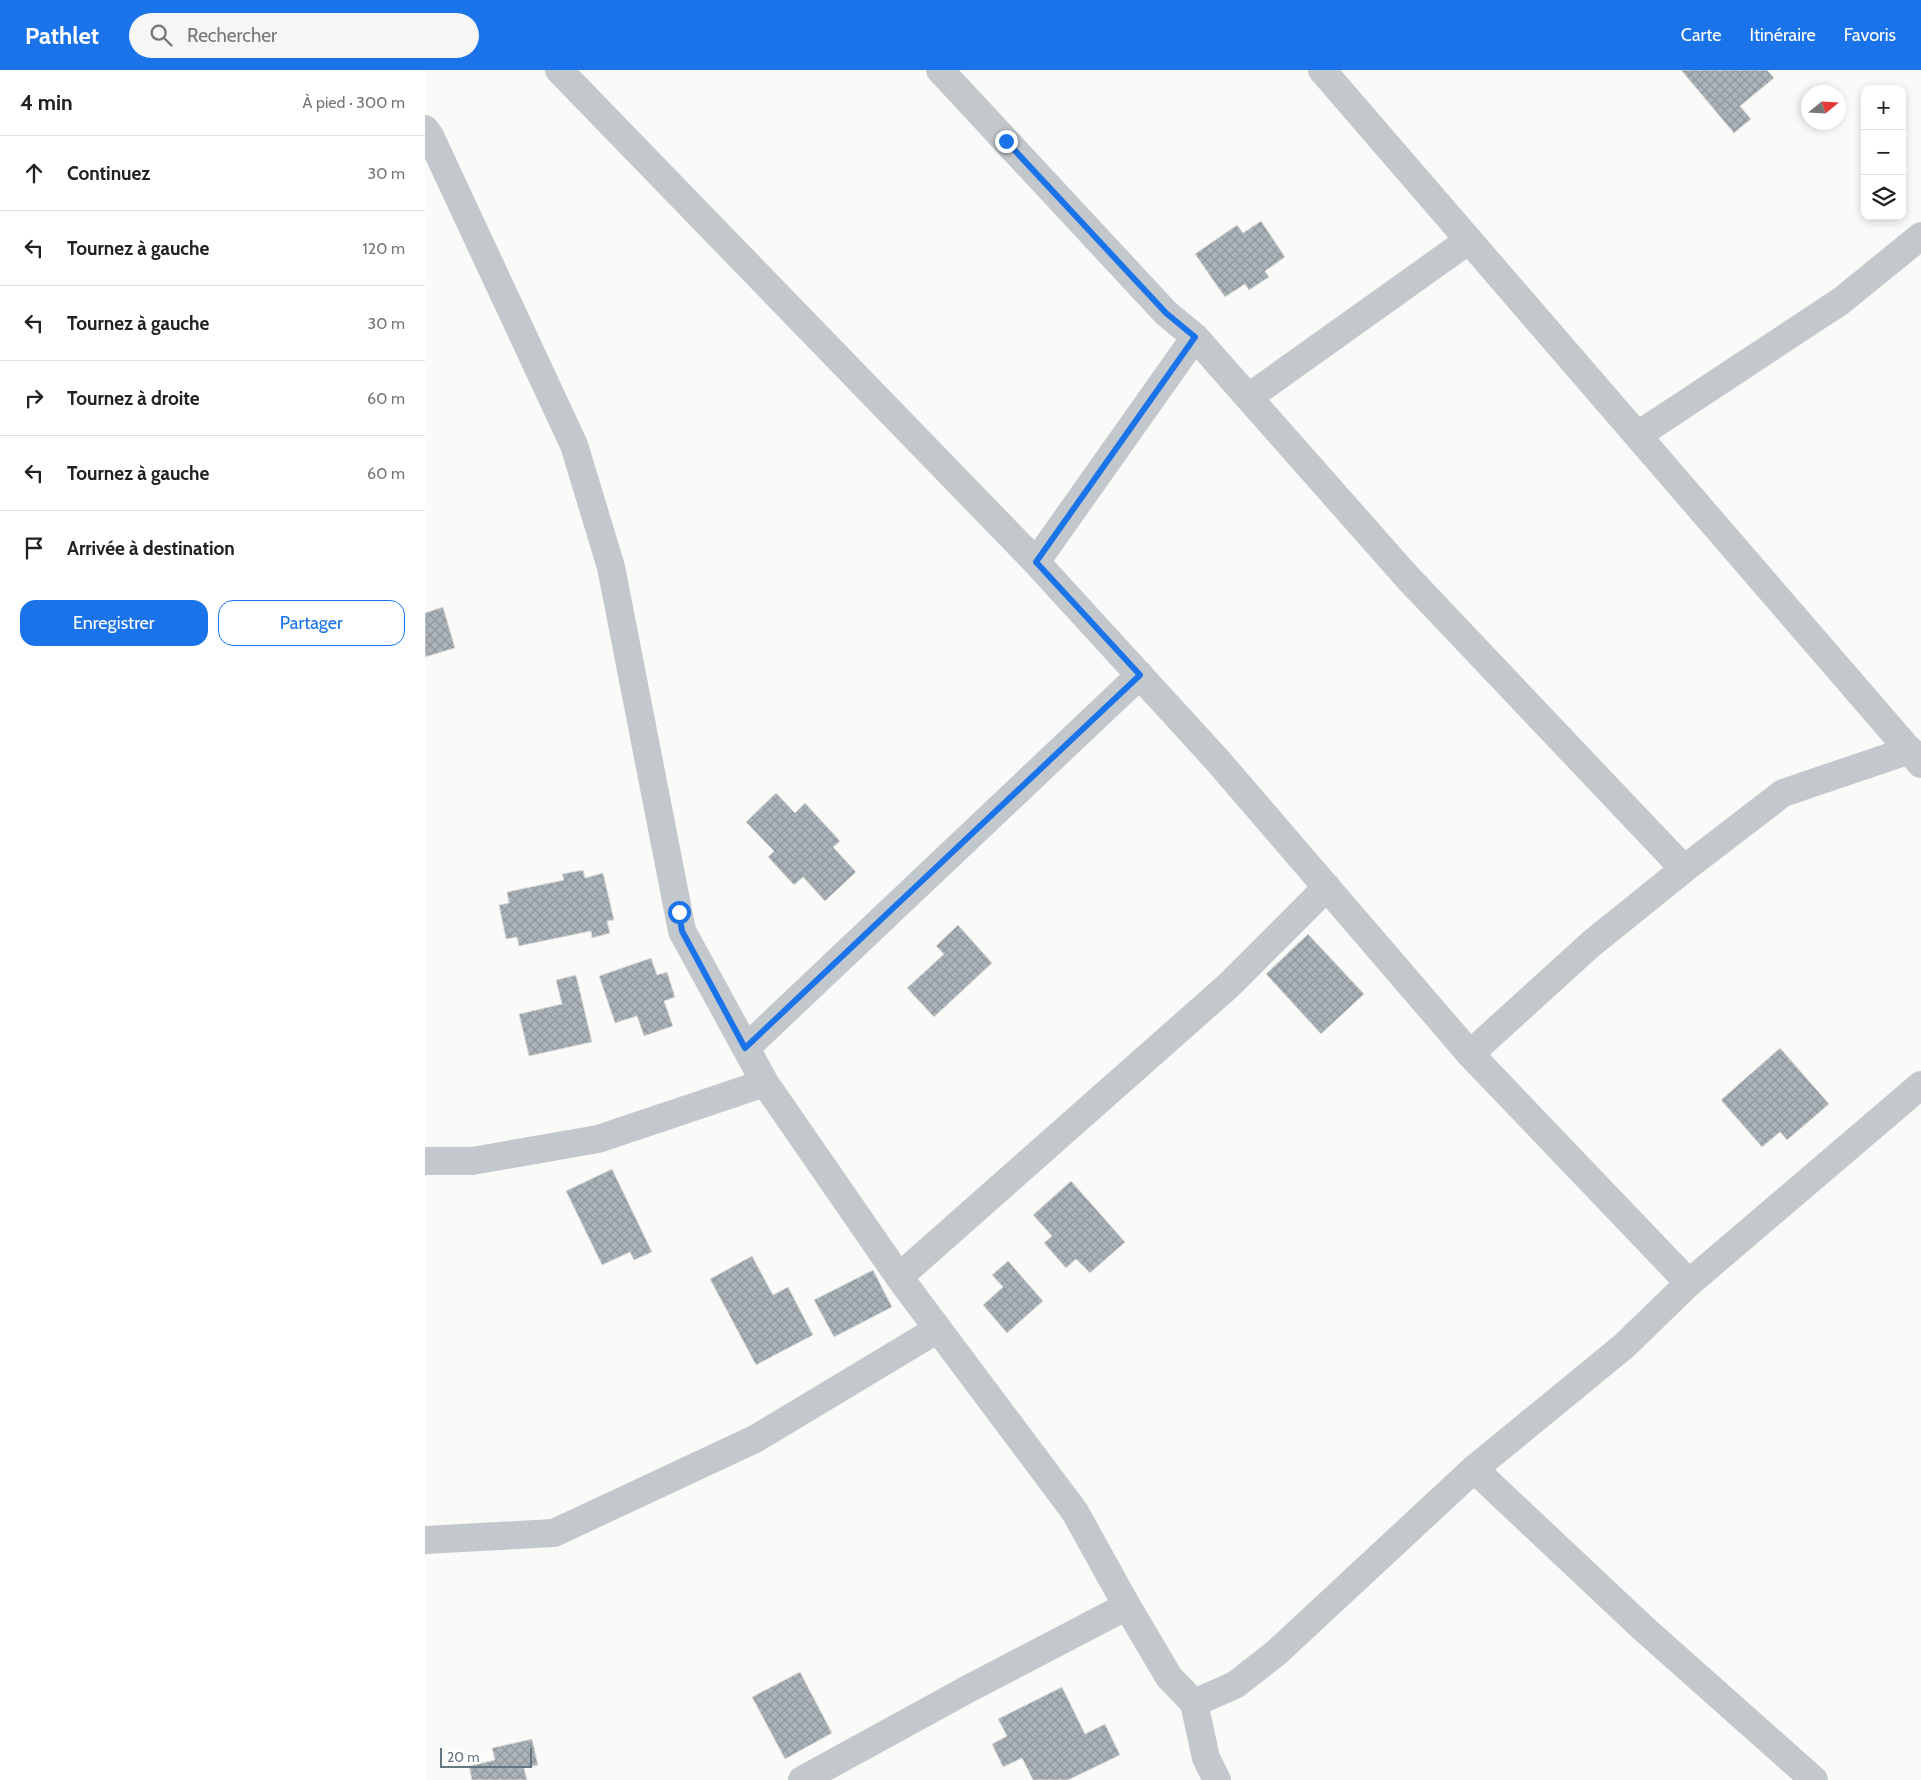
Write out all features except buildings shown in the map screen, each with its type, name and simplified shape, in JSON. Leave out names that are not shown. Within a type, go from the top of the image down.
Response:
[{"type":"street","points":[[559,70],[1036,562],[1218,761],[1470,1054],[1689,1283]]},
{"type":"street","points":[[940,70],[1166,313],[1195,337],[1408,578],[1684,870]]},
{"type":"street","points":[[1322,70],[1915,757],[1783,793],[1591,944],[1470,1054]]},
{"type":"street","points":[[425,129],[430,136],[575,445],[611,567],[682,931],[765,1083],[899,1277],[1075,1512],[1169,1677],[1194,1703],[1206,1758],[1217,1780]]},
{"type":"street","points":[[1638,435],[1841,301],[1921,236]]},
{"type":"street","points":[[1249,397],[1469,240]]},
{"type":"street","points":[[1036,562],[1195,337]]},
{"type":"street","points":[[745,1048],[1140,675]]},
{"type":"street","points":[[899,1277],[1228,986],[1327,887]]},
{"type":"street","points":[[425,1161],[472,1160],[598,1139],[765,1083]]},
{"type":"street","points":[[1194,1703],[1235,1686],[1276,1653],[1474,1469],[1624,1346],[1689,1283],[1921,1084]]},
{"type":"street","points":[[425,1540],[554,1532],[755,1439],[938,1329]]},
{"type":"street","points":[[1474,1469],[1643,1628],[1814,1780]]},
{"type":"street","points":[[802,1780],[1127,1606]]},
{"type":"route","points":[[679,912],[682,931],[745,1048],[1140,675],[1036,562],[1195,337],[1166,313],[1006,141]]}]
